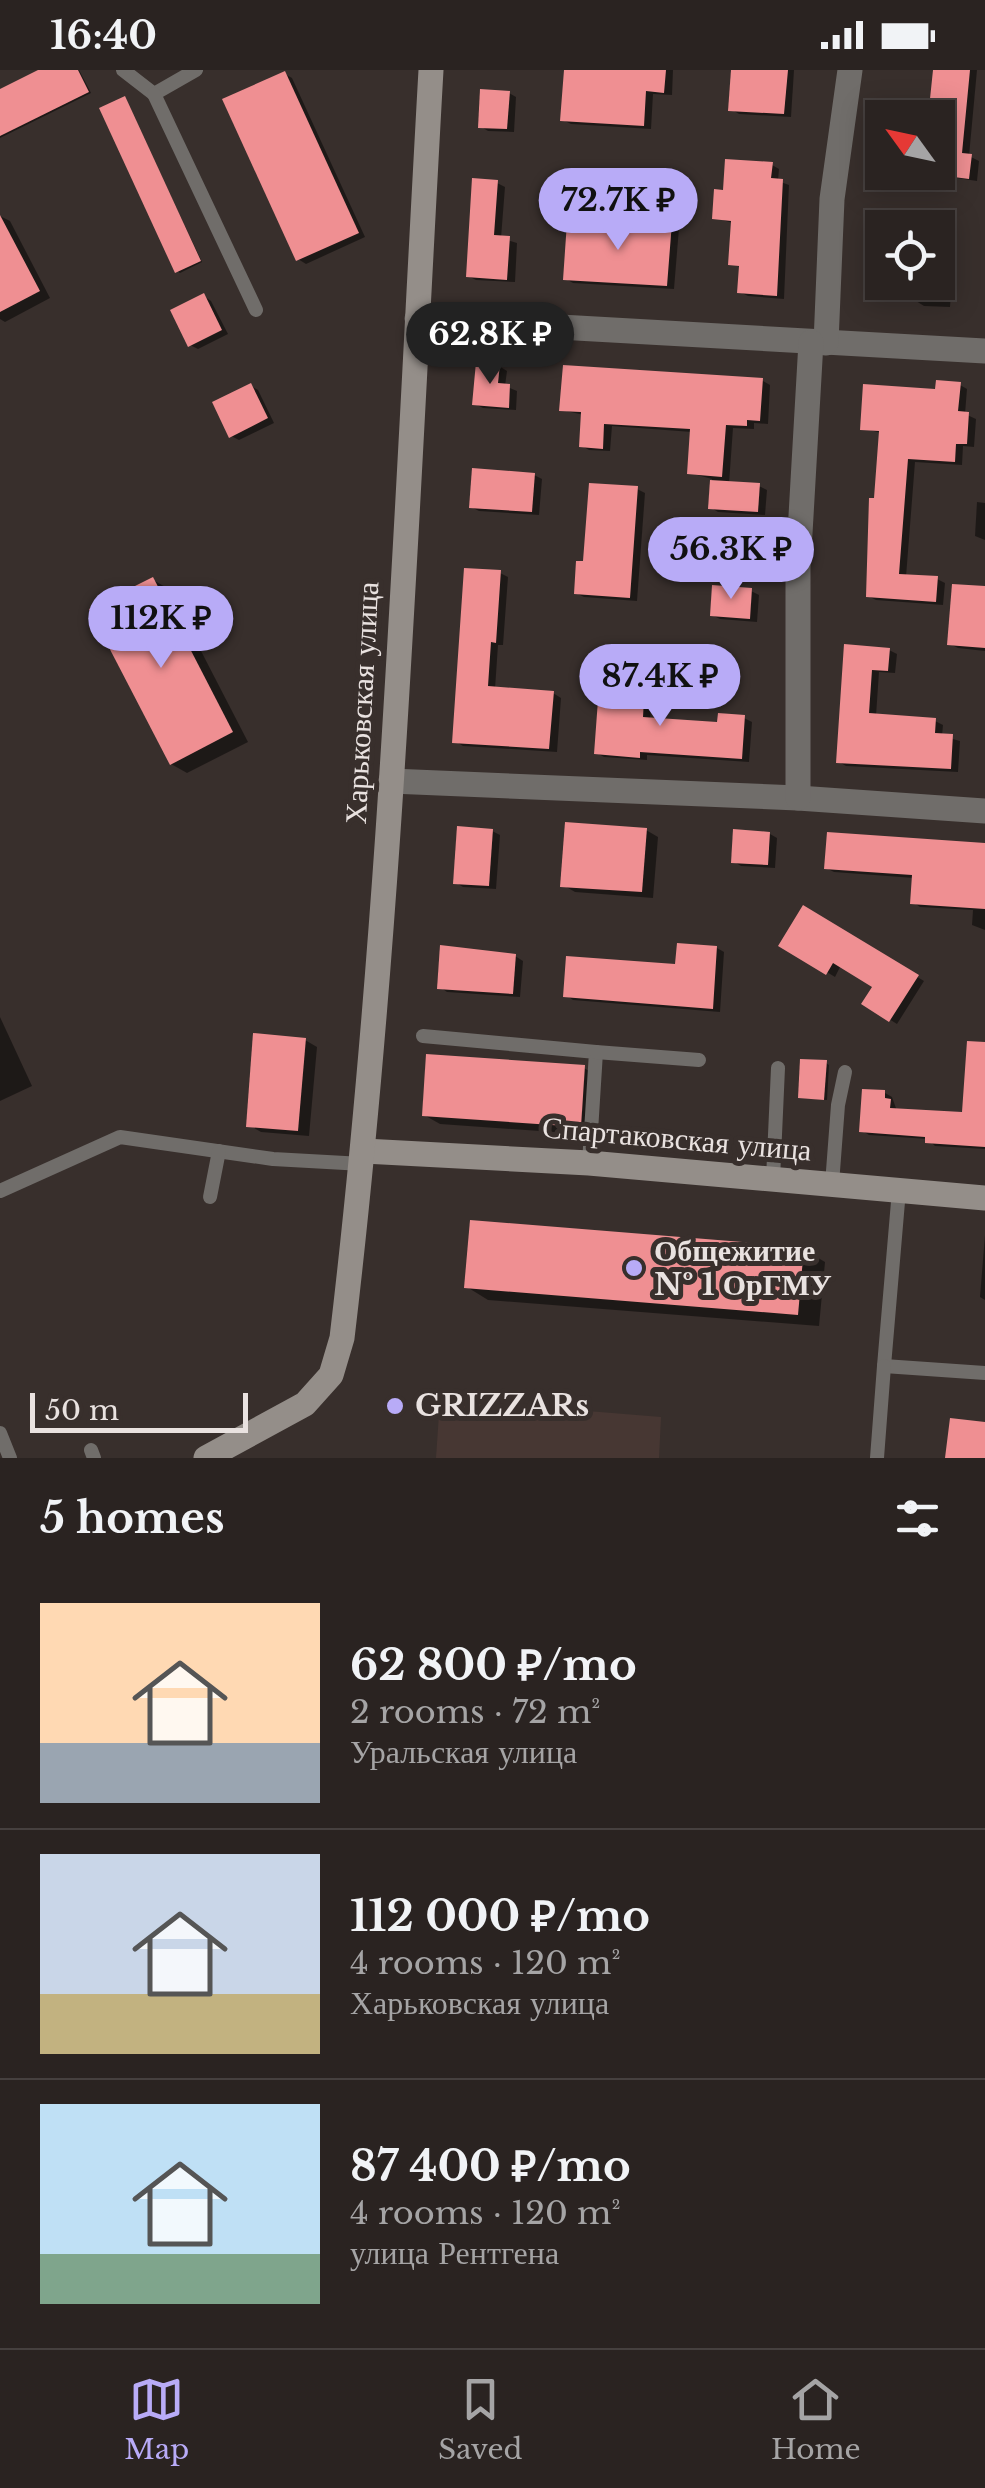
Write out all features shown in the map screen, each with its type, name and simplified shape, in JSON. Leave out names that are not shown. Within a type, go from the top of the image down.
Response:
[{"type":"street","name":"Харьковская улица","points":[[206,1458],[305,1404],[331,1375],[342,1338],[363,1158],[390,782],[432,70]]},
{"type":"street","points":[[798,798],[798,568],[832,199],[850,70]]},
{"type":"street","points":[[417,318],[985,351]]},
{"type":"street","points":[[390,782],[798,798],[985,811]]},
{"type":"street","name":"Спартаковская улица","points":[[363,1158],[588,1163],[985,1198]]},
{"type":"lane","points":[[123,70],[154,94],[256,310]]},
{"type":"lane","points":[[154,94],[196,70]]},
{"type":"lane","points":[[686,558],[798,568]]},
{"type":"lane","points":[[422,1036],[699,1060]]},
{"type":"lane","points":[[588,1163],[596,1052]]},
{"type":"lane","points":[[773,1179],[778,1068]]},
{"type":"lane","points":[[832,1184],[838,1105],[845,1072]]},
{"type":"lane","points":[[0,1191],[120,1137],[274,1159],[363,1158]]},
{"type":"lane","points":[[210,1197],[220,1151]]},
{"type":"lane","points":[[877,1458],[899,1190]]},
{"type":"lane","points":[[884,1366],[985,1373]]},
{"type":"lane","points":[[0,1432],[10,1458]]},
{"type":"shaded area","points":[[440,1399],[661,1417],[659,1458],[436,1458]]},
{"type":"building","points":[[38,70],[78,70],[89,92],[0,136],[0,89]]},
{"type":"building","points":[[564,70],[666,70],[664,93],[646,91],[644,126],[560,121]]},
{"type":"building","points":[[731,70],[788,70],[784,114],[728,111]]},
{"type":"building","points":[[933,70],[970,70],[962,153],[972,154],[969,179],[955,177],[955,100],[930,100]]},
{"type":"building","points":[[285,71],[359,233],[296,261],[222,99]]},
{"type":"building","points":[[480,89],[510,91],[507,129],[478,128]]},
{"type":"building","points":[[125,96],[201,261],[175,273],[99,108]]},
{"type":"building","points":[[725,159],[773,162],[771,178],[783,179],[777,296],[737,293],[739,266],[728,265],[731,221],[712,219],[714,189],[723,190]]},
{"type":"building","points":[[472,178],[498,180],[494,235],[510,236],[507,280],[466,277]]},
{"type":"building","points":[[0,215],[40,291],[0,312]]},
{"type":"building","points":[[641,220],[672,222],[667,286],[563,280],[567,222],[640,226]]},
{"type":"building","points":[[204,293],[222,330],[188,347],[170,310]]},
{"type":"building","points":[[476,362],[500,364],[498,383],[510,384],[509,408],[472,405]]},
{"type":"building","points":[[563,365],[763,378],[760,421],[747,420],[747,426],[726,425],[722,477],[687,474],[690,429],[604,424],[603,449],[579,447],[581,412],[559,411]]},
{"type":"building","points":[[936,380],[961,382],[958,411],[969,412],[967,444],[956,444],[955,462],[908,459],[899,574],[938,576],[936,602],[866,597],[869,498],[874,498],[879,431],[860,430],[863,384],[935,389]]},
{"type":"building","points":[[251,383],[268,418],[229,438],[212,402]]},
{"type":"building","points":[[472,468],[535,473],[532,512],[469,508]]},
{"type":"building","points":[[710,480],[760,483],[758,512],[708,509]]},
{"type":"building","points":[[589,483],[638,486],[630,598],[574,594],[576,561],[583,561]]},
{"type":"building","points":[[464,568],[501,570],[496,643],[491,642],[488,686],[554,691],[549,749],[452,743]]},
{"type":"building","points":[[153,577],[233,732],[170,765],[89,609]]},
{"type":"building","points":[[952,584],[985,586],[985,648],[947,645]]},
{"type":"building","points":[[712,585],[752,588],[750,619],[710,616]]},
{"type":"building","points":[[844,644],[890,648],[888,671],[872,670],[869,713],[936,718],[935,733],[953,734],[951,769],[836,763]]},
{"type":"building","points":[[600,673],[622,674],[620,697],[644,699],[643,717],[717,722],[718,713],[745,715],[742,759],[640,752],[640,758],[594,754]]},
{"type":"building","points":[[565,822],[647,828],[642,892],[560,887]]},
{"type":"building","points":[[457,826],[493,829],[489,886],[453,884]]},
{"type":"building","points":[[733,829],[770,832],[768,865],[731,863]]},
{"type":"building","points":[[827,832],[985,843],[985,909],[910,904],[912,875],[824,869]]},
{"type":"building","points":[[803,905],[919,975],[889,1022],[861,1004],[872,987],[833,963],[826,975],[778,946]]},
{"type":"building","points":[[677,943],[717,946],[713,1009],[563,997],[566,956],[675,964]]},
{"type":"building","points":[[440,945],[516,954],[513,994],[437,989]]},
{"type":"building","points":[[253,1033],[306,1038],[298,1131],[246,1127]]},
{"type":"building","points":[[967,1041],[985,1042],[985,1147],[925,1143],[925,1137],[859,1132],[862,1089],[885,1090],[885,1098],[891,1099],[890,1108],[962,1112]]},
{"type":"building","points":[[426,1054],[585,1065],[581,1127],[422,1116]]},
{"type":"building","points":[[800,1059],[827,1060],[824,1100],[798,1098]]},
{"type":"building","name":"Общежитие № 1 ОрГМУ","points":[[470,1220],[804,1247],[798,1315],[464,1288]]},
{"type":"building","points":[[950,1418],[985,1422],[985,1458],[945,1458]]},
{"type":"place","name":"Общежитие № 1 ОрГМУ","points":[[634,1268]]},
{"type":"place","name":"GRIZZARs","points":[[395,1406]]}]
